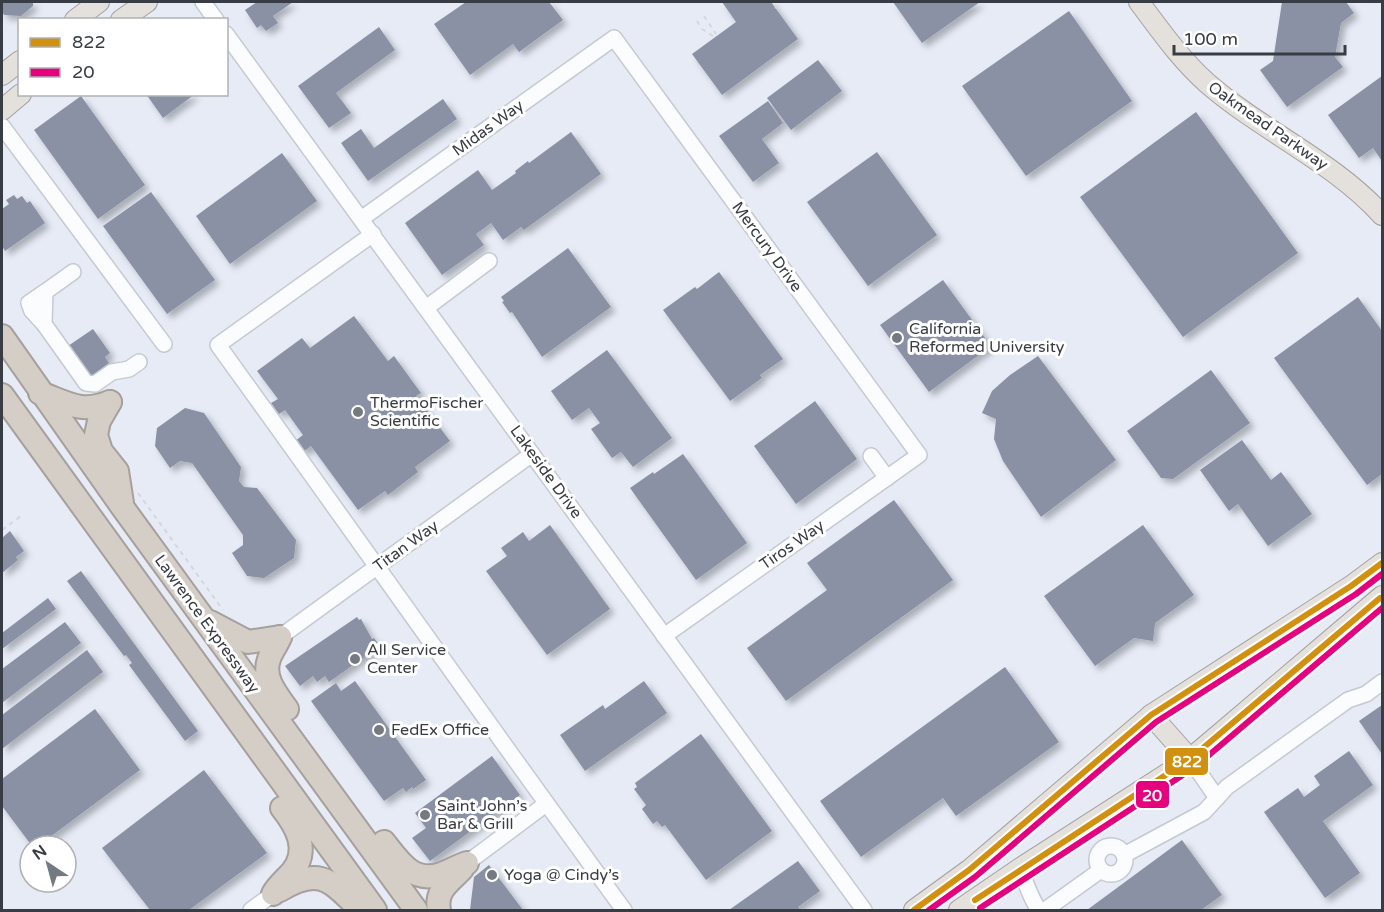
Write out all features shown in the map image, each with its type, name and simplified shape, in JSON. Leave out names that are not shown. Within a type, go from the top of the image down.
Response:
[{"type":"highway","name":"Lawrence Expressway","points":[[2,336],[40,393],[416,910]]},
{"type":"highway","points":[[40,393],[80,408],[98,407],[110,402],[99,421],[96,435],[101,451],[117,471],[123,508]]},
{"type":"highway","name":"Lawrence Expressway","points":[[2,395],[375,910]]},
{"type":"highway","points":[[204,619],[248,642],[280,637]]},
{"type":"highway","points":[[280,637],[270,655],[267,669],[273,688],[296,722],[304,757]]},
{"type":"highway","points":[[273,894],[297,865],[301,850],[300,835],[278,800],[274,771]]},
{"type":"highway","points":[[355,827],[381,837],[400,863],[417,875],[437,876],[467,863]]},
{"type":"highway","points":[[439,910],[438,897],[442,888],[467,863]]},
{"type":"highway","points":[[273,894],[301,879],[320,878],[341,890],[362,910]]},
{"type":"main road","points":[[78,18],[99,2]]},
{"type":"main road","points":[[124,18],[147,2]]},
{"type":"main road","name":"Oakmead Parkway","points":[[1139,2],[1172,46],[1206,82],[1249,115],[1347,182],[1383,215]]},
{"type":"main road","points":[[2,75],[18,63]]},
{"type":"main road","points":[[2,110],[19,96]]},
{"type":"main road","points":[[915,910],[969,870],[1151,715],[1383,563]]},
{"type":"main road","points":[[959,910],[1190,759],[1383,596]]},
{"type":"main road","points":[[1151,715],[1190,759]]},
{"type":"street","points":[[202,2],[214,18]]},
{"type":"street","name":"Lakeside Drive","points":[[228,37],[864,910]]},
{"type":"street","name":"Midas Way","points":[[361,219],[614,38]]},
{"type":"street","name":"Mercury Drive","points":[[614,38],[919,455]]},
{"type":"street","points":[[2,126],[164,344]]},
{"type":"street","points":[[373,234],[218,345],[624,910]]},
{"type":"street","points":[[426,308],[489,261]]},
{"type":"street","points":[[73,272],[45,292],[44,324],[86,383],[95,384],[112,372],[129,369],[140,362]]},
{"type":"street","name":"Titan Way","points":[[280,637],[532,454]]},
{"type":"street","name":"Tiros Way","points":[[664,636],[919,455]]},
{"type":"street","points":[[870,456],[887,478]]},
{"type":"street","points":[[1045,910],[1101,870],[1110,874],[1119,872],[1125,864],[1124,855],[1204,812],[1230,785],[1348,700],[1366,694],[1383,682]]},
{"type":"street","points":[[1190,759],[1217,798]]},
{"type":"street","points":[[467,863],[546,804]]},
{"type":"street","points":[[1019,869],[1031,899],[1039,910]]},
{"type":"street","points":[[251,910],[273,894]]},
{"type":"path","points":[[775,8],[781,4]]},
{"type":"path","points":[[697,21],[702,28],[715,35],[704,16]]},
{"type":"path","points":[[134,488],[227,615]]},
{"type":"path","points":[[2,530],[21,516]]},
{"type":"building","points":[[2,2],[33,2],[33,6],[21,16],[4,15]]},
{"type":"building","points":[[257,2],[293,2],[273,16],[278,23],[266,31],[261,25],[257,28],[245,10]]},
{"type":"building","points":[[466,2],[549,2],[563,20],[519,52],[513,44],[470,75],[434,24]]},
{"type":"building","points":[[722,2],[771,2],[798,39],[722,95],[692,54],[736,22]]},
{"type":"building","points":[[893,2],[980,2],[922,43]]},
{"type":"building","points":[[1282,2],[1346,2],[1354,13],[1341,23],[1335,57],[1343,67],[1287,107],[1260,70],[1273,61]]},
{"type":"building","points":[[1069,11],[1132,101],[1026,176],[962,86]]},
{"type":"building","points":[[379,27],[395,50],[336,93],[351,113],[329,128],[298,86]]},
{"type":"building","points":[[818,60],[842,91],[791,130],[767,98]]},
{"type":"building","points":[[1382,76],[1382,161],[1373,148],[1359,158],[1328,115]]},
{"type":"building","points":[[81,96],[145,185],[98,219],[34,130]]},
{"type":"building","points":[[147,96],[192,96],[163,118]]},
{"type":"building","points":[[443,99],[457,119],[368,181],[341,143],[361,129],[374,148]]},
{"type":"building","points":[[768,101],[783,123],[762,139],[779,163],[753,182],[719,136]]},
{"type":"building","points":[[1196,112],[1298,253],[1183,337],[1080,197]]},
{"type":"building","points":[[571,132],[601,174],[524,230],[521,227],[503,240],[491,223],[476,234],[484,245],[442,275],[405,223],[478,170],[492,190],[516,173],[515,171],[528,161],[529,163]]},
{"type":"building","points":[[877,152],[937,235],[868,286],[807,202]]},
{"type":"building","points":[[282,153],[317,201],[230,264],[196,216]]},
{"type":"building","points":[[151,192],[215,280],[167,314],[103,226]]},
{"type":"building","points":[[14,195],[17,199],[22,196],[27,203],[30,201],[45,223],[5,251],[2,246],[2,209],[9,204],[6,200]]},
{"type":"building","points":[[568,248],[611,307],[542,357],[512,312],[510,313],[502,302],[504,301],[501,297]]},
{"type":"building","points":[[719,272],[783,359],[760,375],[762,378],[730,401],[663,310]]},
{"type":"building","points":[[943,280],[991,346],[929,392],[880,325]]},
{"type":"building","points":[[1358,297],[1382,331],[1382,474],[1367,485],[1274,358]]},
{"type":"building","name":"ThermoFischer Scientific","points":[[354,316],[388,361],[394,356],[421,393],[416,396],[450,441],[415,467],[418,472],[388,495],[385,491],[358,510],[311,446],[303,452],[295,441],[303,435],[285,410],[279,414],[271,403],[278,399],[257,371],[302,338],[310,348]]},
{"type":"building","points":[[93,329],[110,353],[105,357],[109,363],[91,376],[68,346]]},
{"type":"building","points":[[607,350],[672,438],[633,467],[621,452],[612,458],[591,429],[600,423],[589,408],[572,420],[551,391]]},
{"type":"building","points":[[1038,356],[1116,460],[1041,517],[1003,461],[994,439],[996,419],[982,413],[992,391],[1010,375]]},
{"type":"building","points":[[1211,370],[1250,423],[1173,479],[1161,478],[1127,431]]},
{"type":"building","points":[[815,401],[857,459],[796,504],[754,446]]},
{"type":"building","points":[[185,408],[204,413],[241,467],[239,481],[244,487],[257,488],[296,540],[294,558],[264,578],[247,576],[232,553],[243,545],[243,535],[192,463],[180,461],[170,468],[155,446],[157,428]]},
{"type":"building","points":[[1242,440],[1271,480],[1281,472],[1312,514],[1268,546],[1238,504],[1229,511],[1200,470]]},
{"type":"building","points":[[683,454],[747,543],[696,580],[630,488]]},
{"type":"building","points":[[894,500],[953,580],[786,701],[747,648],[827,590],[807,563]]},
{"type":"building","points":[[550,525],[610,609],[547,655],[486,571],[507,556],[501,548],[523,532],[529,541]]},
{"type":"building","points":[[1143,525],[1194,595],[1155,623],[1153,641],[1134,638],[1095,666],[1044,596]]},
{"type":"building","points":[[10,531],[24,551],[16,557],[18,560],[2,573],[2,538]]},
{"type":"building","points":[[81,571],[198,731],[185,741],[129,665],[132,663],[126,655],[124,656],[67,581]]},
{"type":"building","points":[[48,598],[56,609],[2,649],[2,633]]},
{"type":"building","points":[[357,617],[361,619],[372,639],[374,638],[380,646],[329,682],[325,676],[317,682],[313,676],[300,686],[285,666]]},
{"type":"building","points":[[65,622],[81,643],[2,703],[2,669]]},
{"type":"building","points":[[87,650],[103,672],[2,749],[2,715]]},
{"type":"building","points":[[1005,667],[1059,742],[956,816],[943,798],[861,857],[820,801]]},
{"type":"building","points":[[355,681],[426,780],[406,792],[403,788],[384,801],[311,701],[336,683],[341,691]]},
{"type":"building","points":[[644,681],[667,713],[585,771],[560,735],[603,705],[605,709]]},
{"type":"building","points":[[1382,705],[1382,754],[1359,721]]},
{"type":"building","points":[[95,709],[140,770],[54,834],[23,834],[2,806],[2,779]]},
{"type":"building","points":[[701,734],[772,831],[706,880],[665,825],[662,827],[657,821],[653,824],[642,809],[646,805],[634,789],[637,787],[635,783]]},
{"type":"building","points":[[1349,751],[1373,785],[1323,821],[1360,873],[1325,898],[1264,812],[1298,788],[1304,797],[1320,785],[1314,776]]},
{"type":"building","points":[[492,756],[520,795],[430,861],[412,838],[426,828],[415,813]]},
{"type":"building","points":[[204,770],[267,853],[189,910],[150,910],[102,848]]},
{"type":"building","points":[[1182,840],[1222,895],[1201,910],[1087,910]]},
{"type":"building","points":[[798,861],[820,891],[798,907],[801,910],[729,910]]},
{"type":"building","points":[[489,865],[523,910],[470,910],[474,877]]},
{"type":"transit line","name":"822","points":[[914,910],[969,870],[1151,715],[1351,586],[1382,563]]},
{"type":"transit line","name":"20","points":[[929,910],[975,877],[1156,722],[1356,594],[1382,574]]},
{"type":"transit line","name":"822","points":[[975,900],[1190,759],[1380,598]]},
{"type":"transit line","name":"20","points":[[980,908],[1195,767],[1382,608]]},
{"type":"place","name":"California Reformed University","points":[[897,338]]},
{"type":"place","name":"ThermoFischer Scientific","points":[[358,412]]},
{"type":"place","name":"All Service Center","points":[[355,659]]},
{"type":"place","name":"FedEx Office","points":[[379,730]]},
{"type":"place","name":"Saint John’s Bar & Grill","points":[[425,815]]},
{"type":"place","name":"Yoga @ Cindy’s","points":[[492,875]]}]
